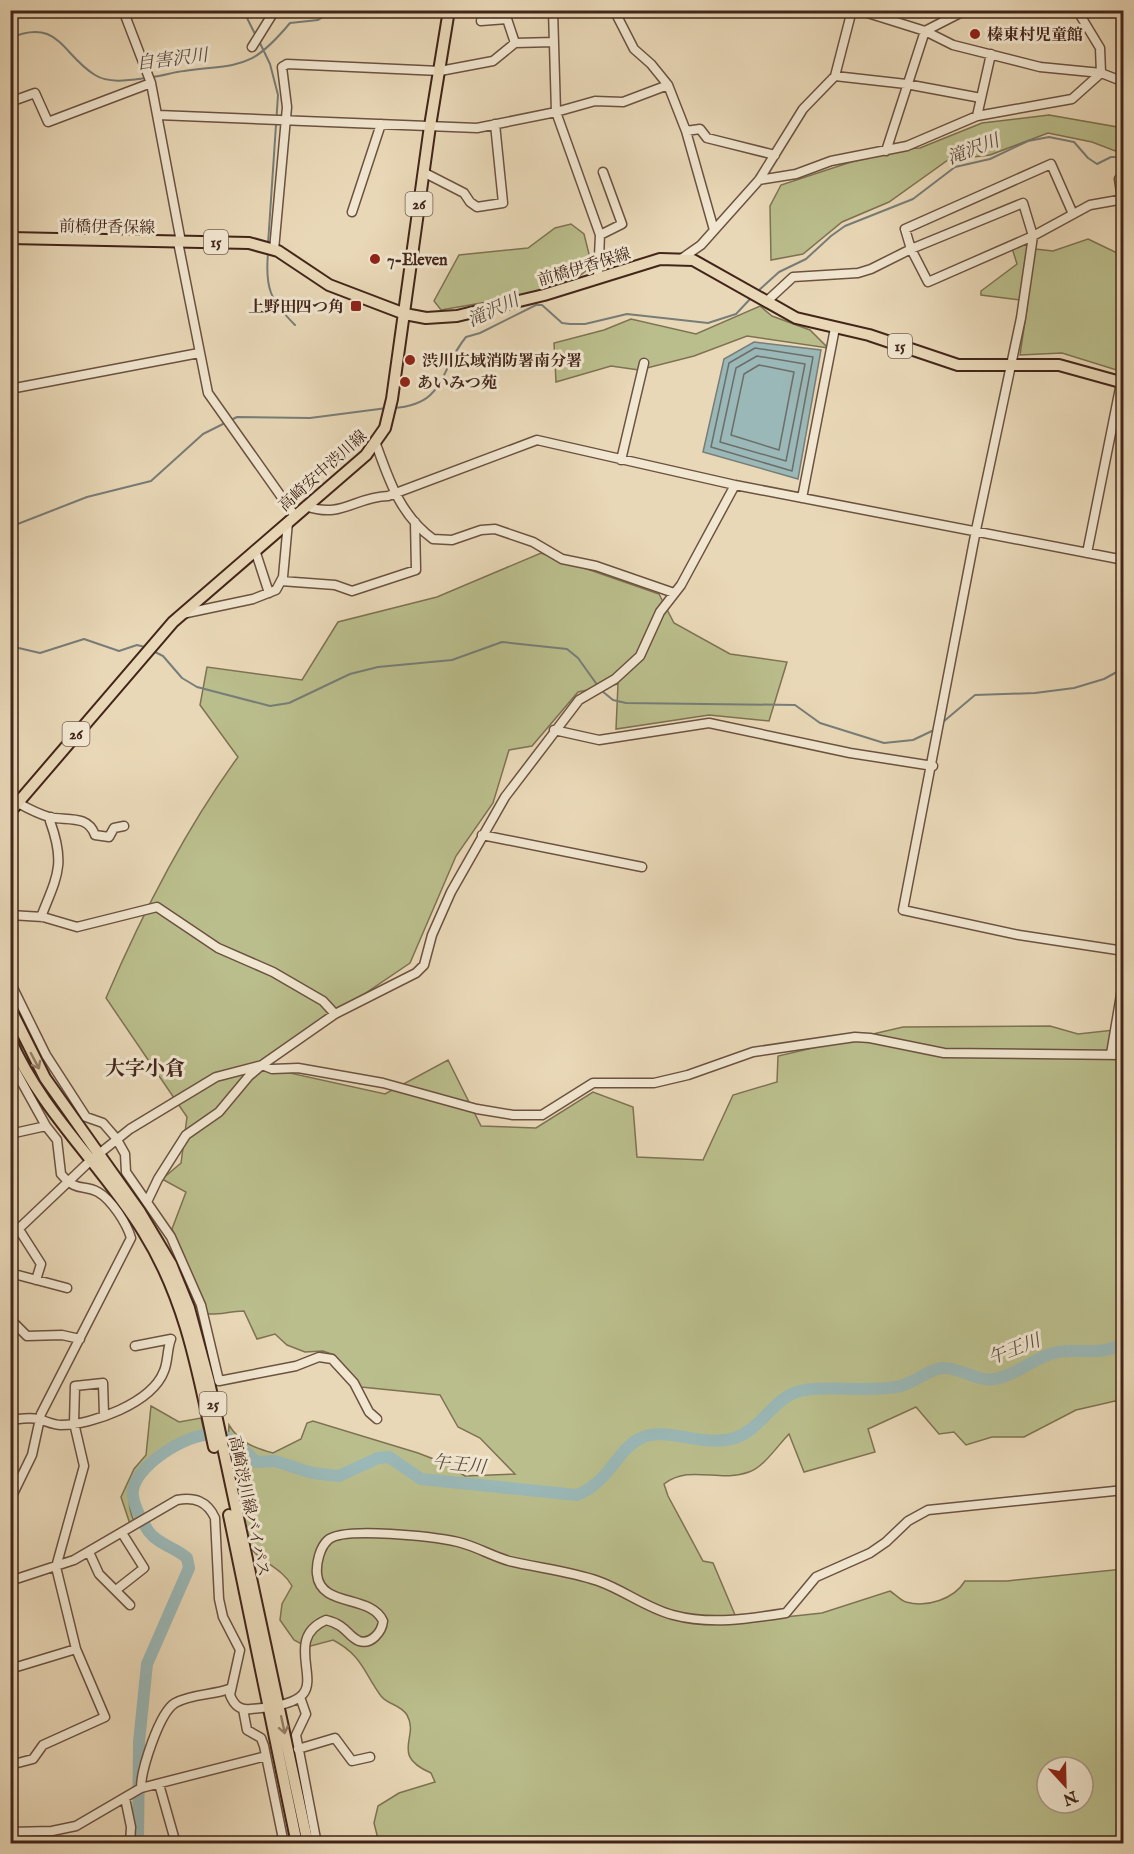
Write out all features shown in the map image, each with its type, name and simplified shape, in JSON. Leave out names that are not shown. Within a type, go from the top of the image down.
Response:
[{"type":"main road","name":"高崎安中渋川線","points":[[14,807],[142,656],[182,614],[376,444],[388,418],[392,399],[423,171],[449,10]]},
{"type":"main road","name":"前橋伊香保線","points":[[10,238],[249,243],[274,250],[329,285],[405,314],[426,318],[447,318],[543,295],[660,259],[681,258],[705,264],[796,318],[869,336],[958,365],[1059,365],[1122,383]]},
{"type":"main road","name":"高崎渋川線バイパス","points":[[10,1008],[35,1061],[94,1158],[141,1228],[163,1267],[182,1311],[201,1384],[273,1705],[308,1844]]},
{"type":"main road","name":"高崎渋川線バイパス","points":[[10,1039],[35,1084],[94,1158]]},
{"type":"main road","name":"高崎渋川線バイパス","points":[[273,1705],[297,1844]]},
{"type":"street","points":[[123,10],[150,82],[158,115],[179,242],[208,393],[292,519],[281,581],[276,590],[253,599],[182,614]]},
{"type":"street","points":[[252,47],[275,10]]},
{"type":"street","points":[[553,10],[556,112],[600,235],[598,278]]},
{"type":"street","points":[[615,10],[634,49],[651,64],[668,85],[686,131],[714,230]]},
{"type":"street","points":[[681,258],[701,244],[759,180],[803,109],[835,76],[852,10]]},
{"type":"street","points":[[858,10],[925,32],[953,45],[1040,67],[1101,74],[1124,82]]},
{"type":"street","points":[[886,151],[906,84],[925,32],[966,10]]},
{"type":"street","points":[[1077,10],[1100,48],[1101,74]]},
{"type":"street","points":[[481,21],[507,19],[516,43]]},
{"type":"street","points":[[274,250],[285,120],[286,92],[282,67],[287,64],[440,71],[493,61],[516,43],[554,42]]},
{"type":"street","points":[[977,116],[991,54]]},
{"type":"street","points":[[759,180],[796,174],[859,154],[907,146],[977,116],[1072,99],[1101,74]]},
{"type":"street","points":[[835,76],[906,84],[981,98]]},
{"type":"street","points":[[10,102],[35,93],[48,122],[150,82]]},
{"type":"street","points":[[158,115],[477,128],[556,112],[595,101],[623,102],[668,85]]},
{"type":"street","points":[[351,212],[381,124]]},
{"type":"street","points":[[423,171],[464,193],[477,207],[503,203],[495,124]]},
{"type":"street","points":[[686,131],[700,129],[707,138],[775,155]]},
{"type":"street","points":[[1073,214],[1051,164],[905,229],[911,249],[928,282],[1033,236],[1090,205],[1123,199],[1119,179]]},
{"type":"street","points":[[600,235],[622,224],[603,172]]},
{"type":"street","points":[[763,300],[793,277],[858,273],[1023,202],[1033,236],[1013,366],[976,530],[933,766],[903,910],[1011,933],[1124,951]]},
{"type":"street","points":[[802,498],[834,328]]},
{"type":"street","points":[[10,389],[199,353]]},
{"type":"street","points":[[621,460],[644,363]]},
{"type":"street","points":[[1087,553],[1122,383]]},
{"type":"street","points":[[306,506],[323,512],[335,511],[363,500],[393,494],[537,440],[735,485],[1124,560]]},
{"type":"street","points":[[376,444],[393,494],[426,534],[438,541],[495,529],[533,542],[562,559],[596,566],[674,592]]},
{"type":"street","points":[[147,1202],[158,1179],[186,1134],[219,1113],[249,1076],[335,1014],[416,973],[424,965],[432,935],[451,892],[505,797],[579,700],[615,679],[640,656],[660,612],[681,585],[735,485]]},
{"type":"street","points":[[281,581],[335,585],[352,591],[416,570],[415,522]]},
{"type":"street","points":[[255,550],[269,593]]},
{"type":"street","points":[[554,730],[599,740],[709,723],[849,753],[933,766]]},
{"type":"street","points":[[14,807],[51,818],[77,818],[93,829],[95,836],[109,837],[114,828],[124,826]]},
{"type":"street","points":[[41,917],[59,872],[60,852],[51,818]]},
{"type":"street","points":[[482,835],[642,867]]},
{"type":"street","points":[[10,915],[41,917],[68,925],[86,926],[157,907],[218,948],[273,972],[323,1001],[335,1014]]},
{"type":"street","points":[[1111,1054],[1124,977]]},
{"type":"street","points":[[10,982],[46,1055],[86,1116],[104,1123],[116,1138],[125,1154],[126,1172],[171,1237],[194,1287],[206,1321],[219,1381],[296,1366],[319,1358],[332,1359],[354,1383],[369,1412],[377,1419]]},
{"type":"street","points":[[10,1238],[116,1138],[216,1077],[262,1065],[272,1069],[298,1068],[382,1083],[477,1109],[513,1115],[542,1115],[593,1083],[654,1083],[688,1075],[753,1052],[855,1037],[944,1053],[1124,1055]]},
{"type":"street","points":[[10,1061],[60,1147],[59,1169],[68,1182],[87,1191],[98,1192],[124,1222],[131,1238],[40,1419],[32,1455],[10,1500]]},
{"type":"street","points":[[10,1134],[46,1126]]},
{"type":"street","points":[[18,1228],[41,1264],[36,1280]]},
{"type":"street","points":[[10,1273],[67,1288]]},
{"type":"street","points":[[10,1319],[27,1336],[62,1335],[80,1339]]},
{"type":"street","points":[[10,1419],[40,1419],[55,1424],[74,1424],[129,1406],[150,1390],[165,1370],[171,1339],[135,1346]]},
{"type":"street","points":[[10,1765],[33,1759],[43,1745],[105,1717],[76,1649],[56,1567],[84,1466],[74,1424],[75,1386],[103,1383],[104,1415]]},
{"type":"street","points":[[243,1709],[273,1705],[300,1697],[307,1686],[304,1648],[309,1635],[319,1623],[326,1620],[339,1624],[363,1642],[376,1636],[382,1627],[380,1614],[374,1609],[329,1594],[322,1585],[317,1574],[321,1549],[328,1539],[337,1534],[354,1532],[390,1534],[458,1542],[500,1558],[601,1582],[671,1615],[728,1622],[786,1613],[816,1577],[870,1553],[886,1542],[908,1521],[928,1510],[1124,1490]]},
{"type":"street","points":[[10,1581],[56,1567],[89,1552],[177,1500],[189,1498],[201,1501],[210,1508],[215,1518],[219,1599],[223,1617],[240,1650],[238,1667],[230,1689],[232,1701],[243,1709],[247,1730],[261,1738],[284,1844]]},
{"type":"street","points":[[116,1590],[144,1568],[122,1533]]},
{"type":"street","points":[[89,1552],[99,1574],[130,1605]]},
{"type":"street","points":[[10,1670],[76,1649]]},
{"type":"street","points":[[140,1789],[143,1768],[171,1707],[183,1701],[230,1689]]},
{"type":"street","points":[[300,1697],[306,1714],[296,1735],[317,1844]]},
{"type":"street","points":[[298,1749],[335,1738],[352,1761],[370,1757]]},
{"type":"street","points":[[15,1844],[11,1830],[52,1831],[76,1826],[140,1789],[266,1756]]},
{"type":"street","points":[[159,1784],[176,1844]]},
{"type":"street","points":[[126,1797],[130,1844]]},
{"type":"green space","points":[[1049,115],[1123,128],[1123,154],[1092,142],[1048,133],[990,155],[948,160],[889,202],[842,222],[803,254],[771,260],[770,206],[781,185],[851,162],[902,149],[920,148],[982,123]]},
{"type":"green space","points":[[571,224],[584,234],[592,266],[563,289],[441,310],[434,301],[459,255],[528,248],[555,228]]},
{"type":"green space","points":[[1088,239],[1115,252],[1123,252],[1123,372],[1062,353],[1020,355],[1028,301],[981,295],[981,291],[1017,264],[1012,248],[1030,240],[1035,249],[1053,251]]},
{"type":"green space","points":[[760,306],[772,316],[810,330],[828,348],[747,336],[694,356],[639,370],[611,366],[556,382],[554,343],[604,330],[631,319],[696,334]]},
{"type":"green space","points":[[541,553],[659,594],[674,623],[730,654],[787,662],[769,721],[709,715],[616,729],[618,684],[578,692],[532,746],[509,750],[493,803],[456,856],[410,963],[258,1066],[385,1094],[448,1060],[481,1126],[536,1128],[593,1092],[633,1107],[637,1157],[703,1160],[733,1095],[777,1082],[778,1056],[903,1027],[1050,1026],[1078,1034],[1123,1029],[1123,1404],[1115,1401],[1076,1410],[1024,1437],[992,1437],[966,1445],[954,1432],[939,1434],[916,1407],[868,1429],[875,1452],[804,1472],[789,1434],[765,1461],[749,1472],[727,1476],[684,1475],[664,1484],[668,1496],[703,1561],[713,1563],[738,1622],[822,1613],[890,1591],[906,1602],[923,1604],[947,1597],[965,1581],[1007,1581],[1123,1569],[1123,1843],[379,1843],[374,1823],[378,1806],[399,1793],[435,1782],[431,1773],[418,1766],[408,1753],[410,1723],[407,1715],[381,1696],[356,1658],[333,1640],[307,1647],[294,1640],[280,1620],[282,1604],[292,1586],[288,1579],[257,1555],[247,1543],[228,1444],[229,1425],[237,1436],[248,1444],[273,1453],[301,1439],[307,1423],[313,1421],[418,1453],[444,1463],[465,1476],[515,1474],[480,1438],[458,1427],[440,1395],[361,1387],[334,1355],[323,1351],[305,1352],[287,1345],[275,1334],[257,1339],[244,1311],[207,1314],[172,1229],[186,1192],[162,1179],[181,1163],[187,1117],[106,998],[165,874],[218,785],[238,757],[200,705],[207,667],[302,680],[338,622],[437,597]]},
{"type":"green space","points":[[151,1406],[179,1422],[201,1418],[204,1431],[174,1444],[147,1464],[137,1476],[131,1490],[129,1504],[134,1521],[130,1524],[121,1497],[134,1469],[146,1455]]},
{"type":"water","points":[[754,342],[821,350],[798,479],[703,452],[724,359]]},
{"type":"waterway","points":[[243,10],[256,36]]},
{"type":"waterway","name":"自害沢川","points":[[152,77],[243,62],[265,50],[290,23],[318,20],[335,10]]},
{"type":"waterway","name":"自害沢川","points":[[10,38],[39,32],[50,35],[84,67],[101,78],[120,81],[146,78]]},
{"type":"waterway","points":[[259,41],[270,64],[278,95],[268,244]]},
{"type":"waterway","name":"滝沢川","points":[[758,291],[779,272],[806,259],[845,226],[913,199],[955,167],[990,159],[1028,141],[1049,137],[1074,142],[1088,158],[1097,164],[1111,157],[1124,157]]},
{"type":"waterway","points":[[268,253],[267,276],[271,293],[295,325]]},
{"type":"waterway","name":"滝沢川","points":[[393,408],[411,405],[433,393],[466,337],[480,333],[536,305],[542,305],[562,323],[570,324],[585,324],[627,314],[708,323],[736,314],[752,297]]},
{"type":"waterway","name":"滝沢川","points":[[10,527],[87,497],[151,481],[203,434],[237,417],[310,418],[387,408]]},
{"type":"waterway","points":[[10,646],[40,653],[84,639],[119,651],[137,645],[145,647]]},
{"type":"waterway","points":[[153,651],[163,656],[182,678],[197,687],[270,706],[289,703],[350,674],[378,667],[452,660],[502,642],[567,649],[578,658],[598,686]]},
{"type":"waterway","points":[[943,722],[975,695],[1035,693],[1074,688],[1104,679],[1124,668]]},
{"type":"waterway","points":[[602,691],[613,700],[626,703],[795,705],[820,723],[884,743],[913,740],[934,730]]},
{"type":"waterway","name":"午王川","points":[[138,1844],[139,1742],[147,1664],[189,1568],[187,1558],[157,1540],[149,1532],[135,1505],[133,1490],[145,1469],[183,1442],[209,1434],[220,1435],[235,1442],[256,1462],[275,1461],[312,1473],[339,1476],[378,1458],[389,1457],[421,1479],[577,1495],[598,1482],[626,1450],[641,1438],[662,1434],[710,1441],[735,1438],[754,1427],[777,1404],[794,1393],[816,1389],[874,1389],[902,1386],[942,1368],[981,1378],[995,1379],[1011,1374],[1050,1354],[1066,1351],[1101,1351],[1117,1347],[1124,1342]]},
{"type":"place","name":"榛東村児童館","points":[[975,34]]},
{"type":"place","name":"7-Eleven","points":[[375,259]]},
{"type":"place","name":"上野田四つ角","points":[[356,306]]},
{"type":"place","name":"渋川広域消防署南分署","points":[[410,360]]},
{"type":"place","name":"あいみつ苑","points":[[405,382]]},
{"type":"district","name":"大字小倉","points":[[145,1068]]}]
